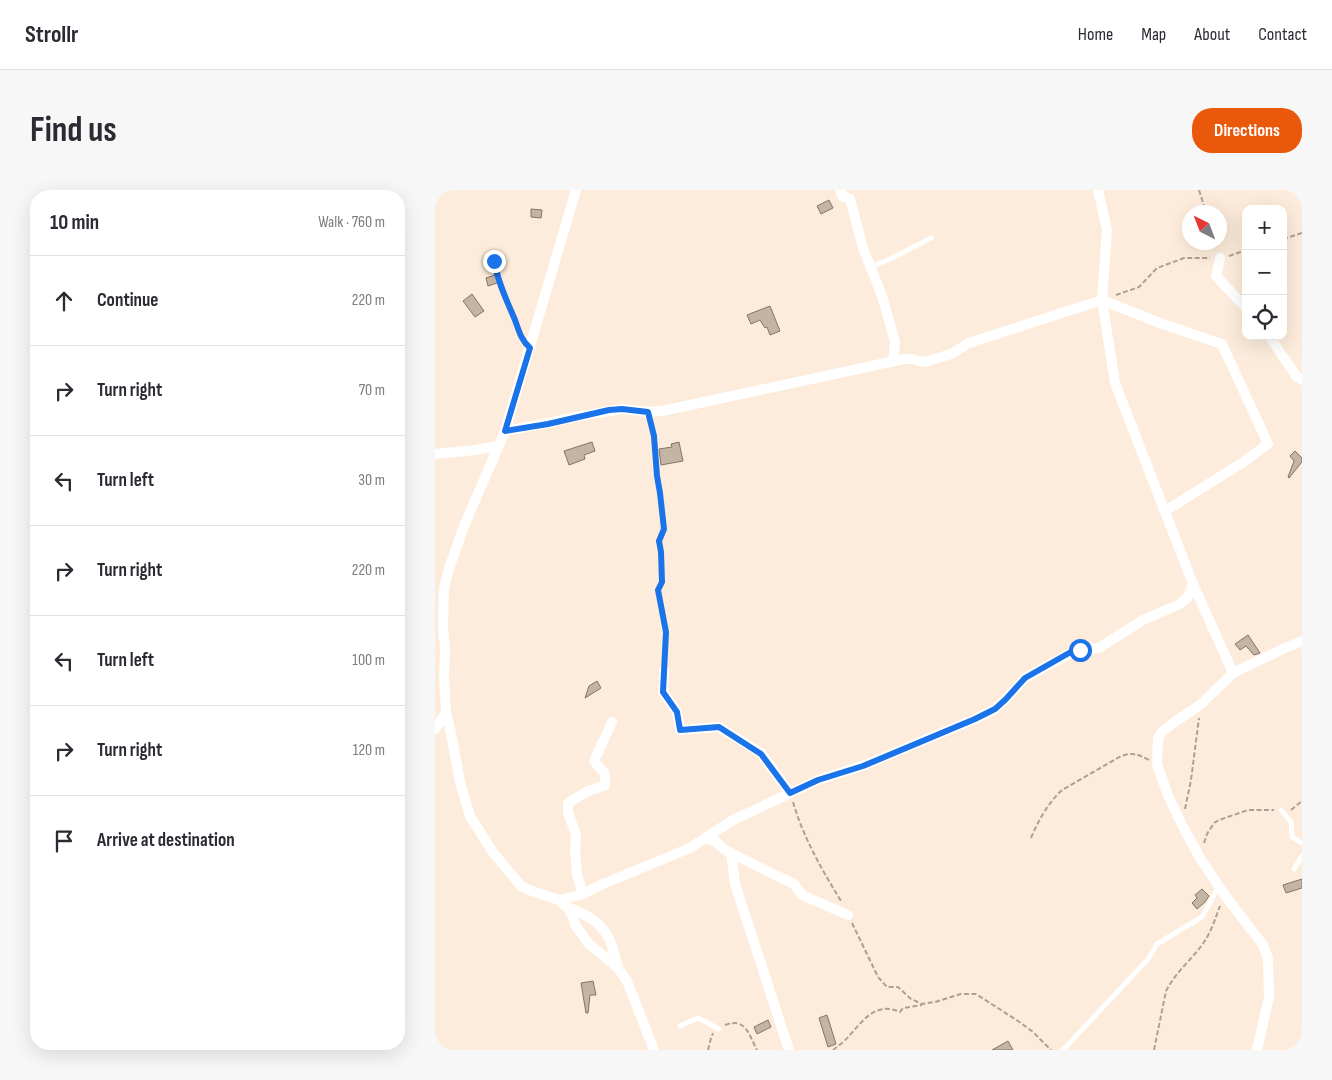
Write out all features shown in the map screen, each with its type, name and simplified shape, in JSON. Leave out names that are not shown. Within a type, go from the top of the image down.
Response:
[{"type":"street","points":[[576,190],[505,431],[464,526],[439,610],[446,713],[469,816],[492,851],[521,886],[559,900],[567,907],[576,926],[588,943],[618,968],[627,981],[654,1050]]},
{"type":"street","points":[[840,190],[842,196],[850,199],[863,248],[882,296],[895,342],[893,361]]},
{"type":"street","points":[[1098,190],[1107,230],[1102,300],[1115,382],[1193,584],[1233,673]]},
{"type":"street","points":[[1220,258],[1215,276],[1242,304]]},
{"type":"street","points":[[505,431],[548,424],[609,410],[662,411],[907,358],[923,362],[945,356],[969,343],[1102,300],[1160,323],[1222,344],[1268,444],[1165,510]]},
{"type":"street","points":[[1272,340],[1297,376],[1302,380]]},
{"type":"street","points":[[435,454],[499,446]]},
{"type":"street","points":[[559,900],[583,894],[683,851],[733,820],[818,780],[863,766],[975,719],[995,709],[1021,681],[1074,651],[1099,648],[1143,620],[1180,604],[1187,598],[1193,584]]},
{"type":"street","points":[[1257,1050],[1269,998],[1268,958],[1263,945],[1221,890],[1200,858],[1182,825],[1167,793],[1157,764],[1157,739],[1161,732],[1200,705],[1233,673],[1302,641]]},
{"type":"street","points":[[664,671],[663,692],[677,712],[680,730],[719,727],[761,754],[790,793]]},
{"type":"street","points":[[435,729],[446,713]]},
{"type":"street","points":[[583,894],[577,875],[576,835],[568,812],[568,803],[586,792],[605,785],[605,774],[594,760],[612,722]]},
{"type":"street","points":[[705,838],[715,841],[725,850],[794,884],[802,895],[848,915]]},
{"type":"street","points":[[731,853],[735,884],[789,1050]]},
{"type":"street","points":[[567,907],[588,915],[598,924],[608,936],[618,968]]},
{"type":"lane","points":[[871,267],[931,238]]},
{"type":"lane","points":[[648,412],[654,436],[664,529],[659,541],[662,582],[658,590],[666,632],[664,671]]},
{"type":"lane","points":[[1281,810],[1291,822],[1292,837],[1302,843]]},
{"type":"lane","points":[[1294,869],[1302,856]]},
{"type":"lane","points":[[1063,1050],[1148,959],[1157,944],[1202,916],[1221,890]]},
{"type":"lane","points":[[680,1026],[698,1018],[719,1029]]},
{"type":"path","points":[[1199,190],[1204,205]]},
{"type":"path","points":[[1287,238],[1302,233]]},
{"type":"path","points":[[1102,300],[1137,288],[1157,268],[1179,260],[1220,258],[1242,251]]},
{"type":"path","points":[[494,261],[501,289],[515,319],[519,333],[525,344],[530,348]]},
{"type":"path","points":[[1182,825],[1191,780],[1200,705]]},
{"type":"path","points":[[1031,838],[1038,822],[1056,796],[1068,786],[1121,756],[1131,753],[1136,753],[1157,764]]},
{"type":"path","points":[[790,793],[797,817],[811,848],[848,915],[878,977],[887,988],[899,987],[911,999],[921,1004],[928,1003]]},
{"type":"path","points":[[1200,858],[1207,834],[1214,823],[1219,820],[1248,810],[1289,811],[1302,801]]},
{"type":"path","points":[[1154,1050],[1166,991],[1170,982],[1203,944],[1213,927],[1221,890]]},
{"type":"path","points":[[833,1050],[871,1013],[879,1009],[887,1008],[900,1012],[903,1008],[961,994],[976,994],[1033,1032],[1051,1050]]},
{"type":"path","points":[[708,1050],[713,1034],[734,1022],[740,1023],[745,1027],[757,1050]]},
{"type":"building","points":[[829,200],[833,208],[821,214],[817,206]]},
{"type":"building","points":[[531,209],[542,210],[541,218],[531,217]]},
{"type":"building","points":[[498,274],[500,282],[488,286],[486,278]]},
{"type":"building","points":[[472,294],[484,311],[475,317],[463,301]]},
{"type":"building","points":[[770,306],[780,331],[770,335],[767,327],[765,328],[760,320],[751,324],[747,315]]},
{"type":"building","points":[[592,442],[595,451],[584,455],[585,459],[569,465],[564,451]]},
{"type":"building","points":[[679,442],[683,461],[661,465],[659,449],[672,447],[671,444]]},
{"type":"building","points":[[1295,451],[1302,458],[1302,462],[1289,478],[1294,461],[1290,456]]},
{"type":"building","points":[[1248,635],[1260,653],[1254,655],[1246,646],[1240,650],[1235,644]]},
{"type":"building","points":[[597,681],[601,688],[585,698],[589,686]]},
{"type":"building","points":[[1302,879],[1302,888],[1286,893],[1283,885]]},
{"type":"building","points":[[1202,889],[1209,896],[1197,909],[1192,903],[1197,898],[1195,895]]},
{"type":"building","points":[[593,981],[596,995],[590,995],[588,1013],[586,1013],[581,983]]},
{"type":"building","points":[[827,1015],[836,1044],[828,1047],[819,1018]]},
{"type":"building","points":[[768,1020],[771,1027],[757,1034],[754,1027]]},
{"type":"building","points":[[1008,1041],[1013,1050],[992,1050]]},
{"type":"route","points":[[494,261],[501,289],[515,319],[519,333],[525,344],[530,348],[505,431],[548,424],[609,410],[622,409],[648,412],[654,436],[657,476],[663,509],[664,529],[659,541],[662,582],[658,590],[666,632],[663,692],[677,712],[680,730],[719,727],[761,754],[790,793],[818,780],[863,766],[975,719],[995,709],[1025,678],[1069,653],[1080,650]]}]
